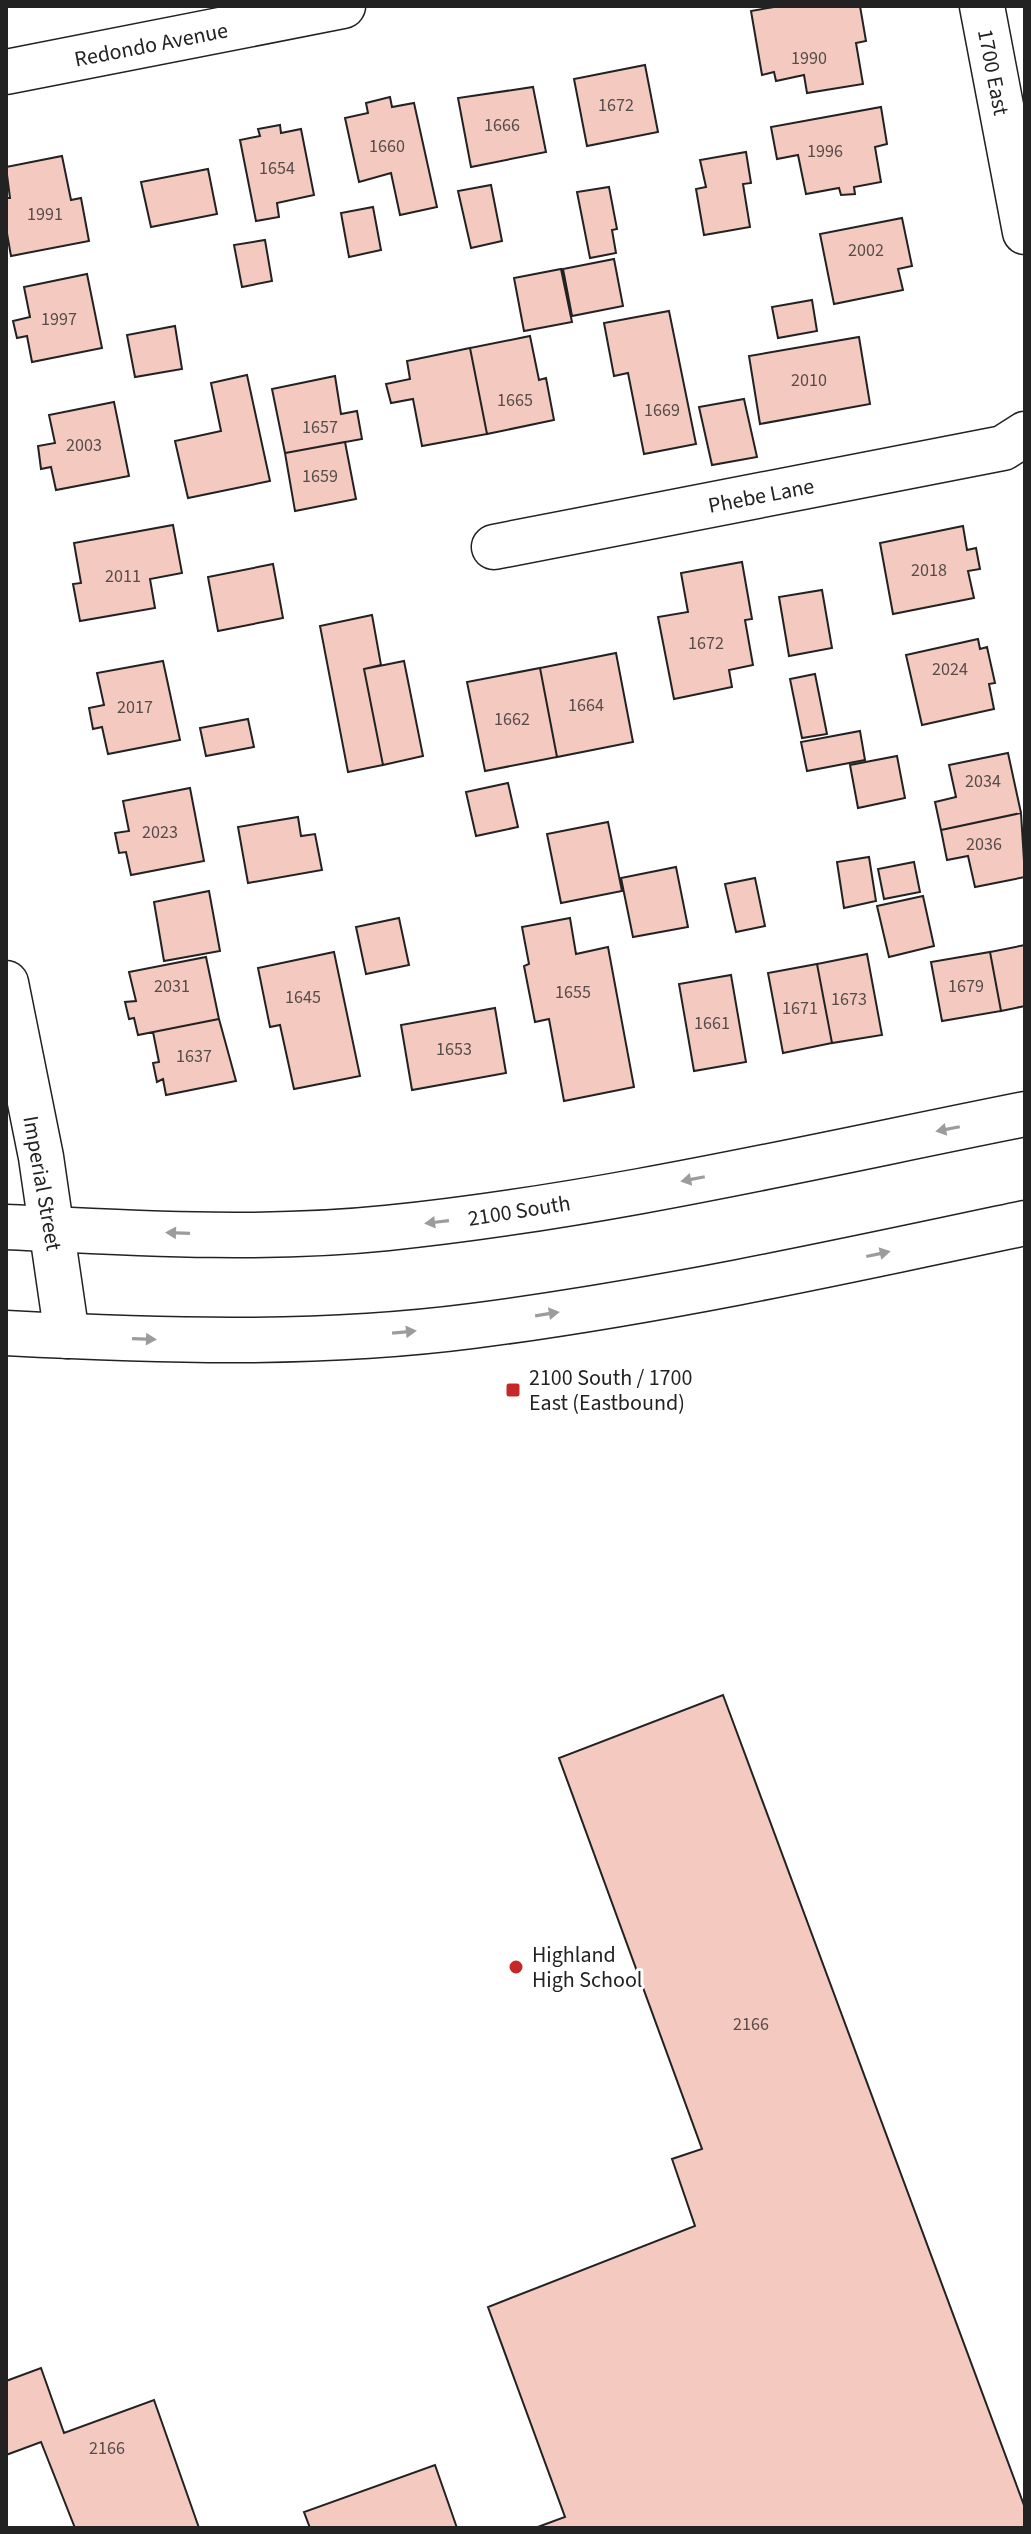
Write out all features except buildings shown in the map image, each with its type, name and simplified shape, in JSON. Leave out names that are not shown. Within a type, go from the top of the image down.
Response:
[{"type":"main road","name":"Redondo Avenue","points":[[6,72],[343,6]]},
{"type":"main road","name":"1700 East","points":[[982,6],[1025,232]]},
{"type":"main road","name":"Phebe Lane","points":[[494,547],[1003,448],[1025,434]]},
{"type":"main road","name":"Imperial Street","points":[[6,983],[53,1229],[67,1336]]},
{"type":"main road","name":"2100 South","points":[[6,1227],[292,1234],[399,1227],[490,1216],[624,1192],[1025,1114]]},
{"type":"main road","points":[[6,1333],[263,1340],[470,1326],[802,1270],[1025,1223]]},
{"type":"place","name":"2100 South / 1700 East (Eastbound)","points":[[513,1390]]},
{"type":"place","name":"Highland High School","points":[[516,1967]]}]
